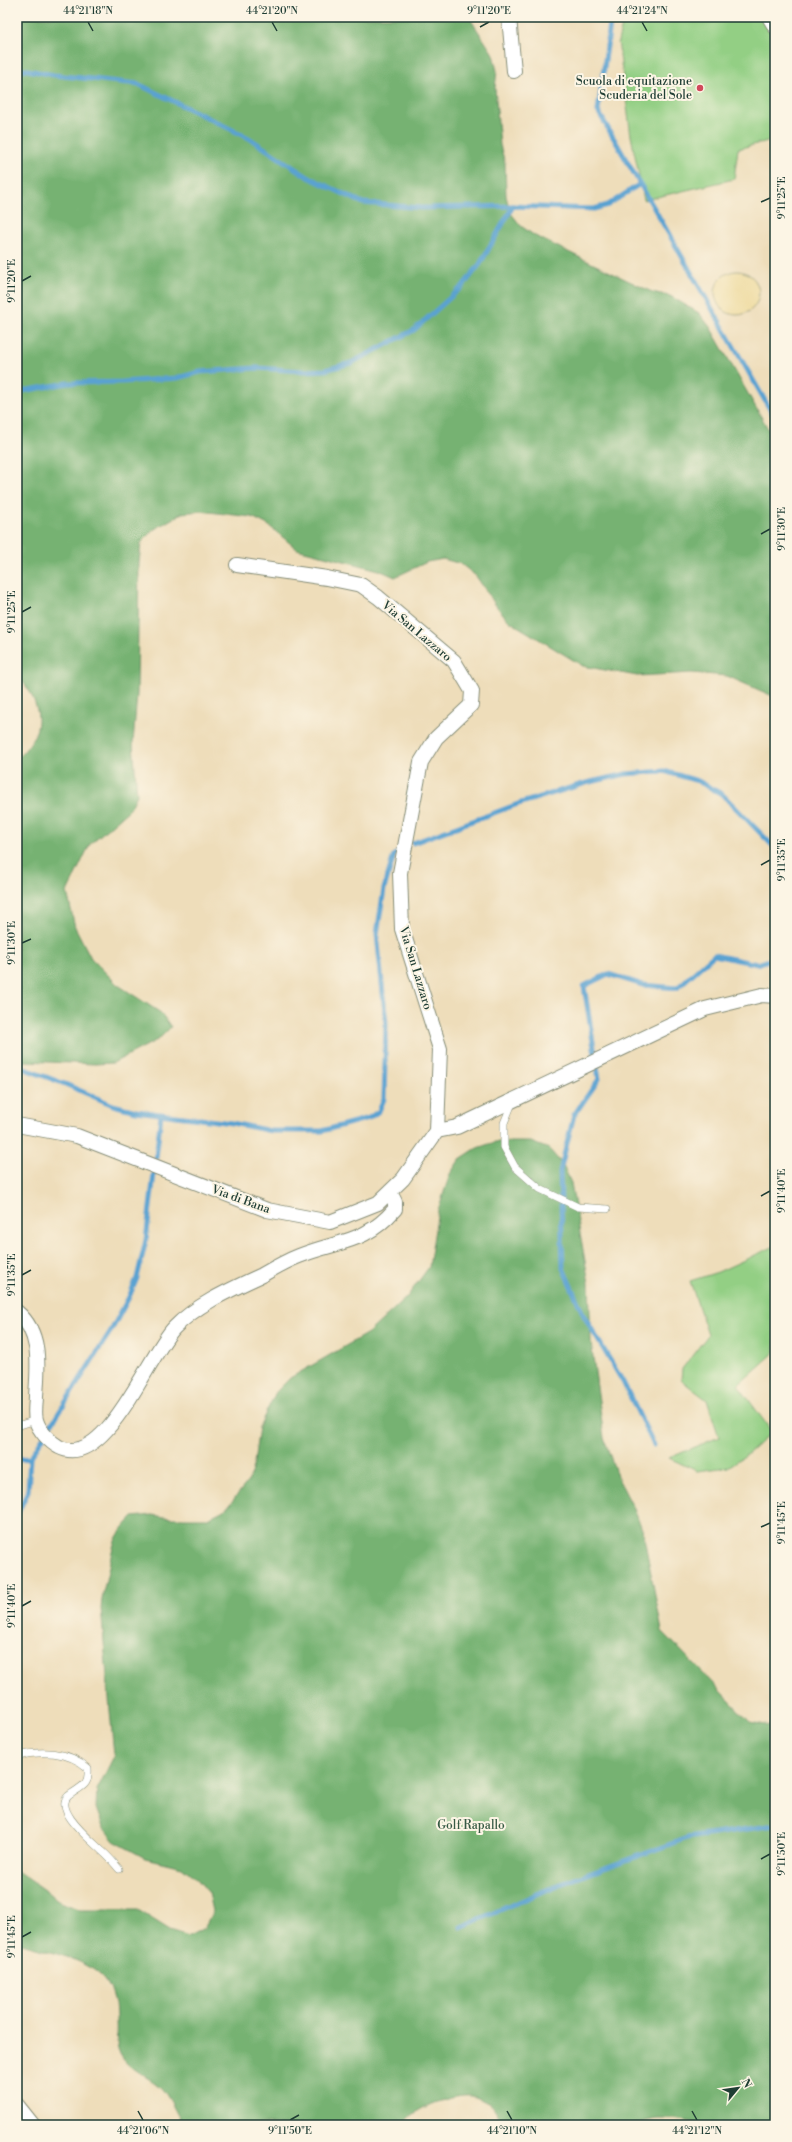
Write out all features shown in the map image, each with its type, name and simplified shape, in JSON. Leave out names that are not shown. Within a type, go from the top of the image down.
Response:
[{"type":"street","points":[[509,17],[514,71]]},
{"type":"street","points":[[768,17],[775,27]]},
{"type":"street","name":"Via San Lazzaro","points":[[237,565],[328,578],[361,585],[378,597],[454,661],[472,691],[471,705],[436,738],[421,762],[400,873],[402,929],[440,1049],[437,1132]]},
{"type":"street","points":[[437,1132],[458,1127],[706,1008],[762,995],[775,996]]},
{"type":"street","name":"Via di Bana","points":[[17,1125],[77,1136],[267,1210],[330,1222],[378,1203],[403,1179],[437,1132]]},
{"type":"street","points":[[17,1312],[32,1330],[36,1346],[38,1372],[36,1420],[45,1436],[58,1447],[72,1452],[85,1447],[98,1438],[113,1423],[174,1327],[192,1313],[224,1294],[298,1256],[364,1235],[378,1227],[394,1209],[395,1202],[390,1192]]},
{"type":"street","points":[[17,2106],[34,2125]]},
{"type":"lane","points":[[513,1101],[504,1122],[504,1147],[514,1167],[540,1189],[578,1208],[607,1209]]},
{"type":"lane","points":[[17,1426],[36,1420]]},
{"type":"lane","points":[[17,1756],[44,1752],[56,1754],[72,1759],[88,1768],[89,1780],[85,1785],[66,1797],[63,1802],[64,1808],[80,1832],[103,1852],[119,1869]]},
{"type":"green space","points":[[17,17],[469,17],[493,54],[497,71],[495,88],[500,145],[505,163],[506,196],[510,212],[521,226],[535,236],[652,292],[670,296],[699,313],[710,327],[775,441],[775,697],[727,676],[692,673],[637,676],[583,666],[509,621],[497,607],[476,576],[461,564],[443,559],[427,562],[395,577],[379,570],[297,549],[268,525],[252,517],[200,511],[182,513],[153,530],[141,543],[139,563],[137,694],[133,743],[137,795],[130,809],[90,844],[67,892],[75,927],[91,958],[118,985],[161,1013],[171,1027],[159,1039],[113,1063],[95,1064],[25,1061],[17,1063],[17,759],[34,737],[37,729],[38,713],[31,694],[17,674]]},
{"type":"green space","name":"Scuola di equitazione Scuderia del Sole","points":[[624,17],[775,17],[775,139],[738,149],[734,179],[644,200],[631,136],[618,41]]},
{"type":"green space","name":"Golf Rapallo","points":[[495,1142],[531,1142],[549,1149],[563,1165],[571,1183],[589,1283],[591,1342],[604,1438],[617,1476],[636,1513],[643,1532],[662,1631],[750,1722],[775,1727],[775,2125],[698,2125],[692,2122],[673,2119],[656,2119],[630,2125],[505,2125],[493,2107],[488,2103],[472,2096],[464,2096],[454,2097],[424,2107],[404,2125],[183,2125],[163,2090],[123,2060],[117,2043],[114,1999],[108,1985],[99,1974],[88,1966],[74,1960],[17,1942],[17,1871],[61,1902],[80,1910],[138,1910],[170,1930],[189,1936],[204,1928],[213,1911],[209,1893],[197,1879],[182,1867],[145,1858],[114,1841],[103,1827],[96,1808],[97,1790],[114,1756],[101,1608],[113,1547],[117,1536],[133,1517],[152,1515],[171,1518],[208,1518],[226,1509],[249,1480],[254,1463],[259,1427],[276,1392],[290,1378],[368,1333],[407,1297],[429,1267],[438,1210],[450,1174],[460,1159],[477,1148]]},
{"type":"green space","points":[[775,1246],[775,1352],[738,1385],[772,1432],[749,1453],[728,1467],[697,1471],[669,1458],[719,1437],[707,1400],[681,1380],[682,1369],[708,1335],[690,1281],[718,1272]]},
{"type":"sand","points":[[741,271],[753,277],[758,285],[758,301],[753,309],[745,314],[733,315],[721,309],[716,301],[715,289],[721,277],[729,272]]},
{"type":"waterway","points":[[611,17],[598,111],[775,418]]},
{"type":"waterway","points":[[17,68],[54,75],[138,84],[249,138],[308,177],[363,203],[422,208],[513,206],[594,209],[608,205],[640,184]]},
{"type":"waterway","points":[[17,392],[68,383],[122,382],[177,378],[200,372],[256,368],[303,371],[325,370],[351,363],[414,330],[463,286],[480,264],[513,206]]},
{"type":"waterway","points":[[413,843],[518,804],[586,783],[626,774],[664,771],[698,781],[722,794],[775,848]]},
{"type":"waterway","points":[[17,1066],[65,1084],[113,1105],[136,1111],[232,1123],[271,1131],[322,1131],[369,1118],[379,1111],[384,1099],[386,1023],[377,934],[384,889],[394,855],[396,854]]},
{"type":"waterway","points":[[654,1445],[623,1382],[584,1316],[563,1268],[560,1171],[574,1115],[599,1079],[584,986],[608,974],[643,985],[677,988],[714,955],[757,964],[775,958]]},
{"type":"waterway","points":[[156,1158],[161,1114]]},
{"type":"waterway","points":[[17,1515],[28,1491],[30,1458],[112,1329],[137,1278],[146,1240],[154,1174]]},
{"type":"waterway","points":[[17,1459],[30,1458]]},
{"type":"waterway","points":[[461,1927],[558,1885],[687,1838],[775,1825]]},
{"type":"place","name":"Scuola di equitazione Scuderia del Sole","points":[[700,88]]}]
